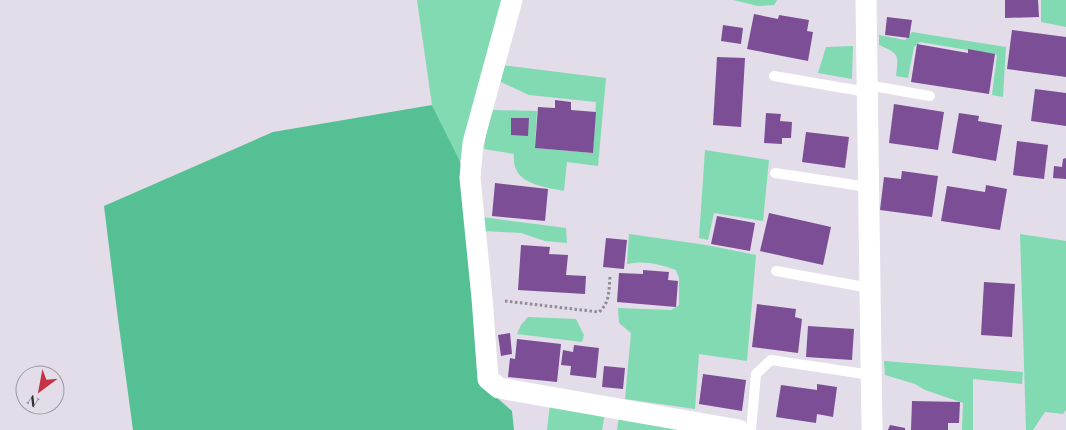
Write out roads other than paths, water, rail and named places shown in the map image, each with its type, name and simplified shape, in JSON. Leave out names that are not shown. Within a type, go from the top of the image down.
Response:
[{"type":"street","points":[[512,0],[473,144],[470,178],[488,378],[499,388],[739,430]]},
{"type":"street","points":[[866,0],[872,430]]},
{"type":"lane","points":[[774,76],[930,96]]},
{"type":"lane","points":[[775,173],[868,187]]},
{"type":"lane","points":[[776,271],[870,288]]},
{"type":"lane","points":[[751,430],[756,374],[771,360],[871,375]]}]
